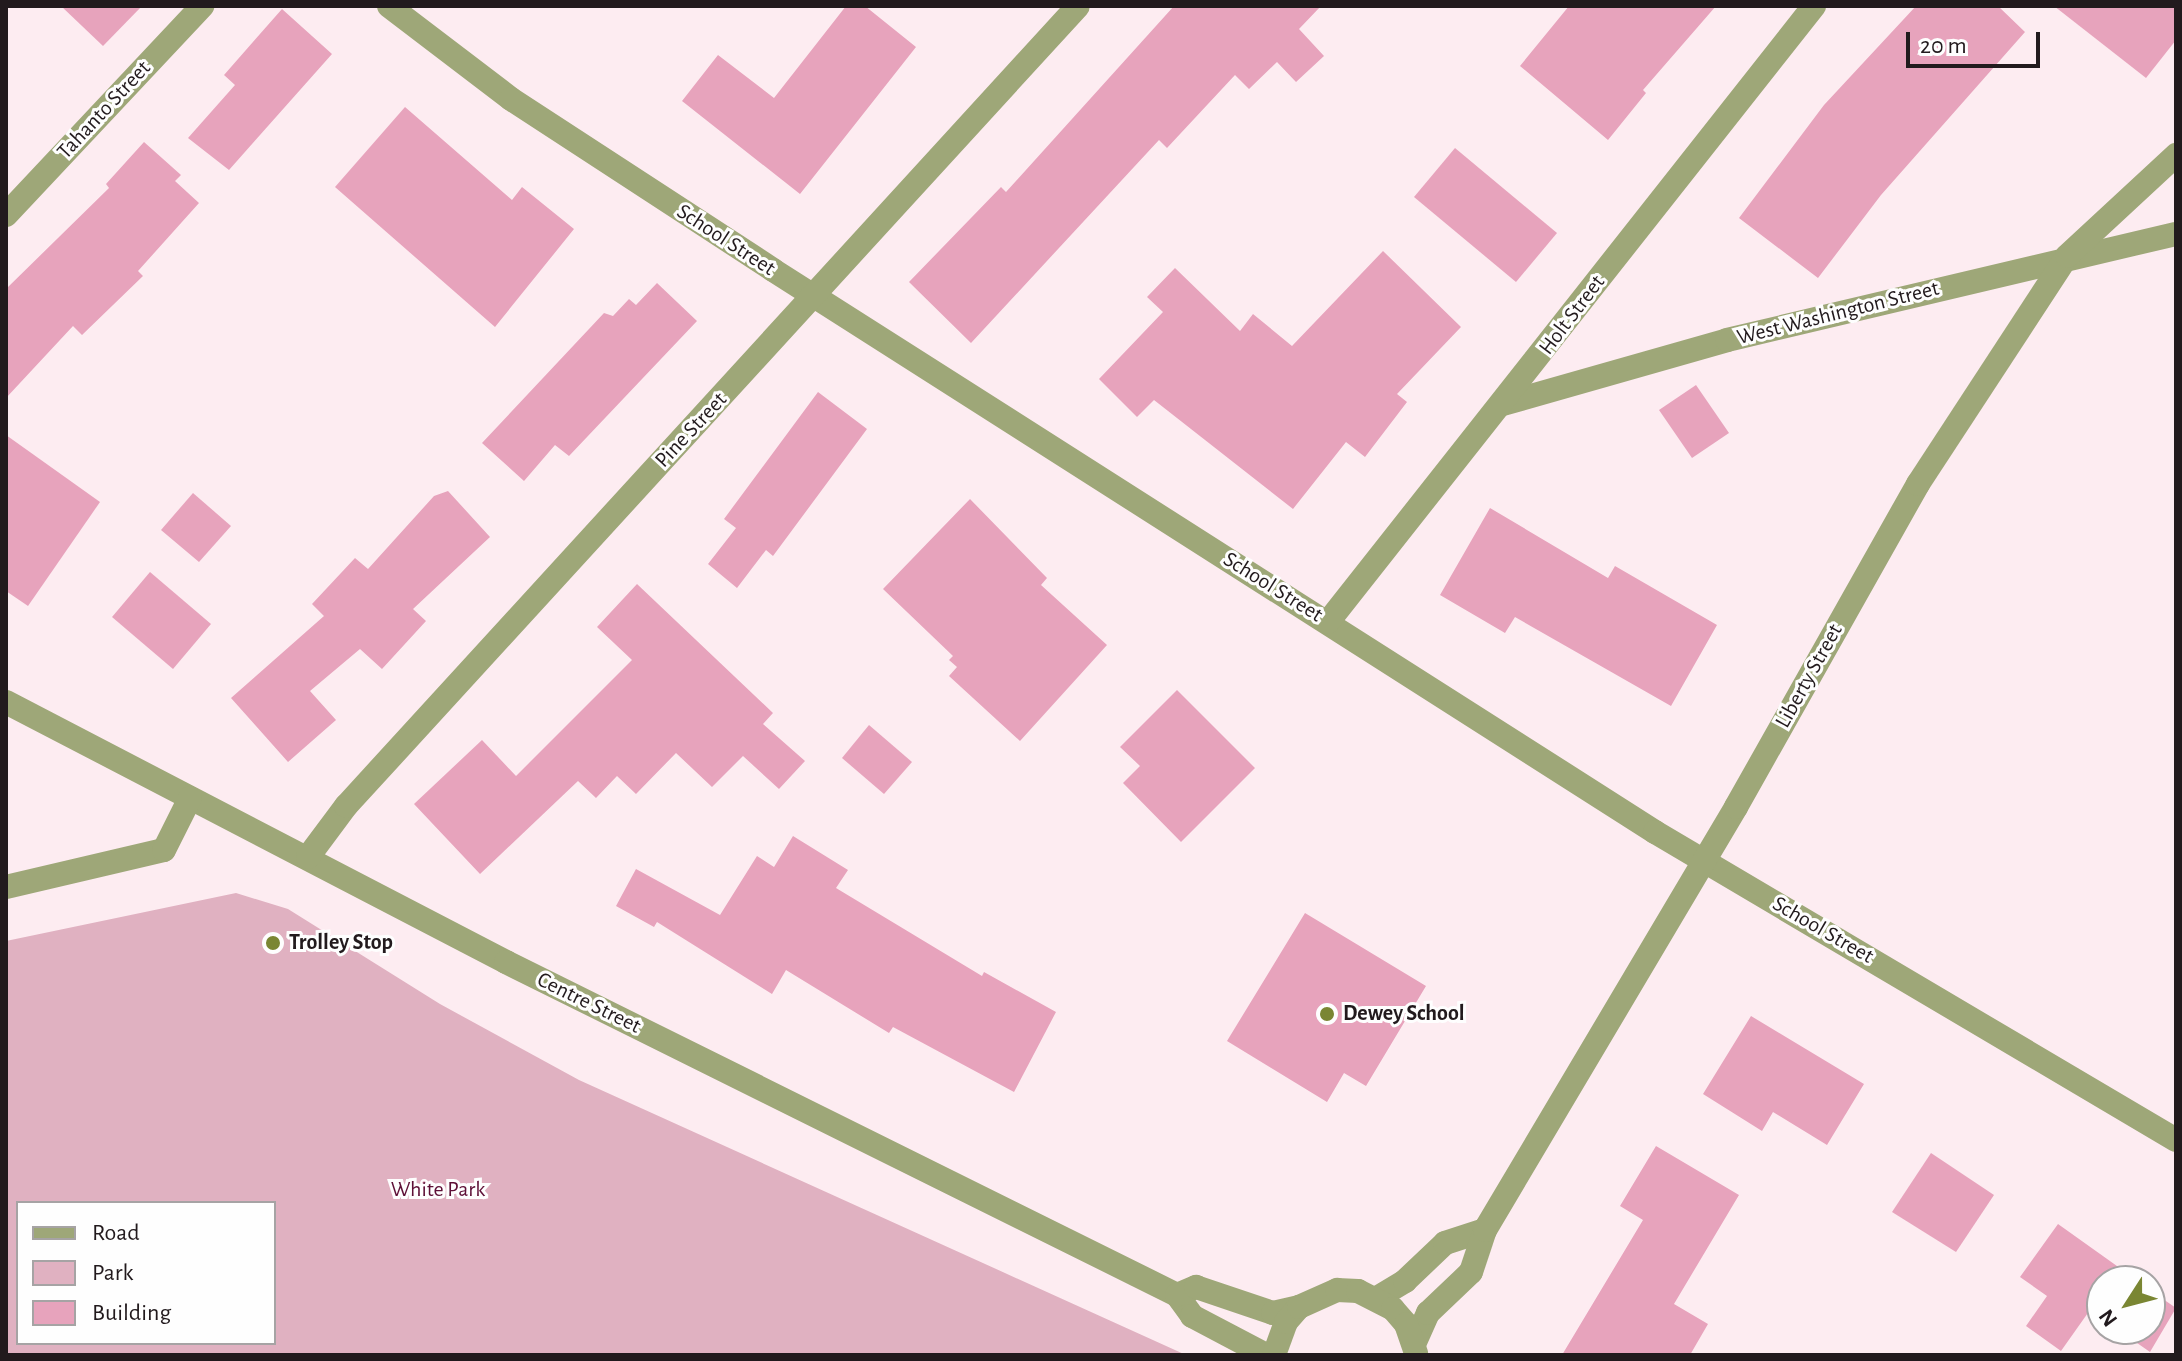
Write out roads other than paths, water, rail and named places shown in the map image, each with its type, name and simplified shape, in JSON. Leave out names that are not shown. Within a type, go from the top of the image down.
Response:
[{"type":"street","name":"Tahanto Street","points":[[6,215],[202,6]]},
{"type":"street","name":"School Street","points":[[389,6],[511,99],[1704,861],[2176,1140]]},
{"type":"street","name":"Pine Street","points":[[308,857],[346,806],[1078,6]]},
{"type":"street","name":"Holt Street","points":[[1328,622],[1814,6]]},
{"type":"street","name":"Liberty Street","points":[[1416,1348],[1428,1313],[1471,1272],[1485,1230],[1704,861],[1918,484],[2067,256],[2176,155]]},
{"type":"street","name":"West Washington Street","points":[[1503,404],[1727,340],[2067,256],[2176,234]]},
{"type":"street","name":"Centre Street","points":[[6,702],[506,962],[1177,1295],[1192,1316],[1266,1355]]},
{"type":"street","points":[[6,887],[164,850],[190,798]]},
{"type":"street","points":[[1377,1298],[1405,1281],[1445,1243],[1485,1230]]},
{"type":"street","name":"Centre Street","points":[[1177,1295],[1196,1287],[1273,1313],[1299,1307]]},
{"type":"street","points":[[1274,1355],[1286,1322],[1299,1307],[1337,1290],[1377,1298],[1393,1309],[1416,1348]]},
{"type":"place","name":"Trolley Stop","points":[[273,943]]},
{"type":"place","name":"Dewey School","points":[[1327,1014]]},
{"type":"park label","name":"White Park","points":[[438,1190]]}]
